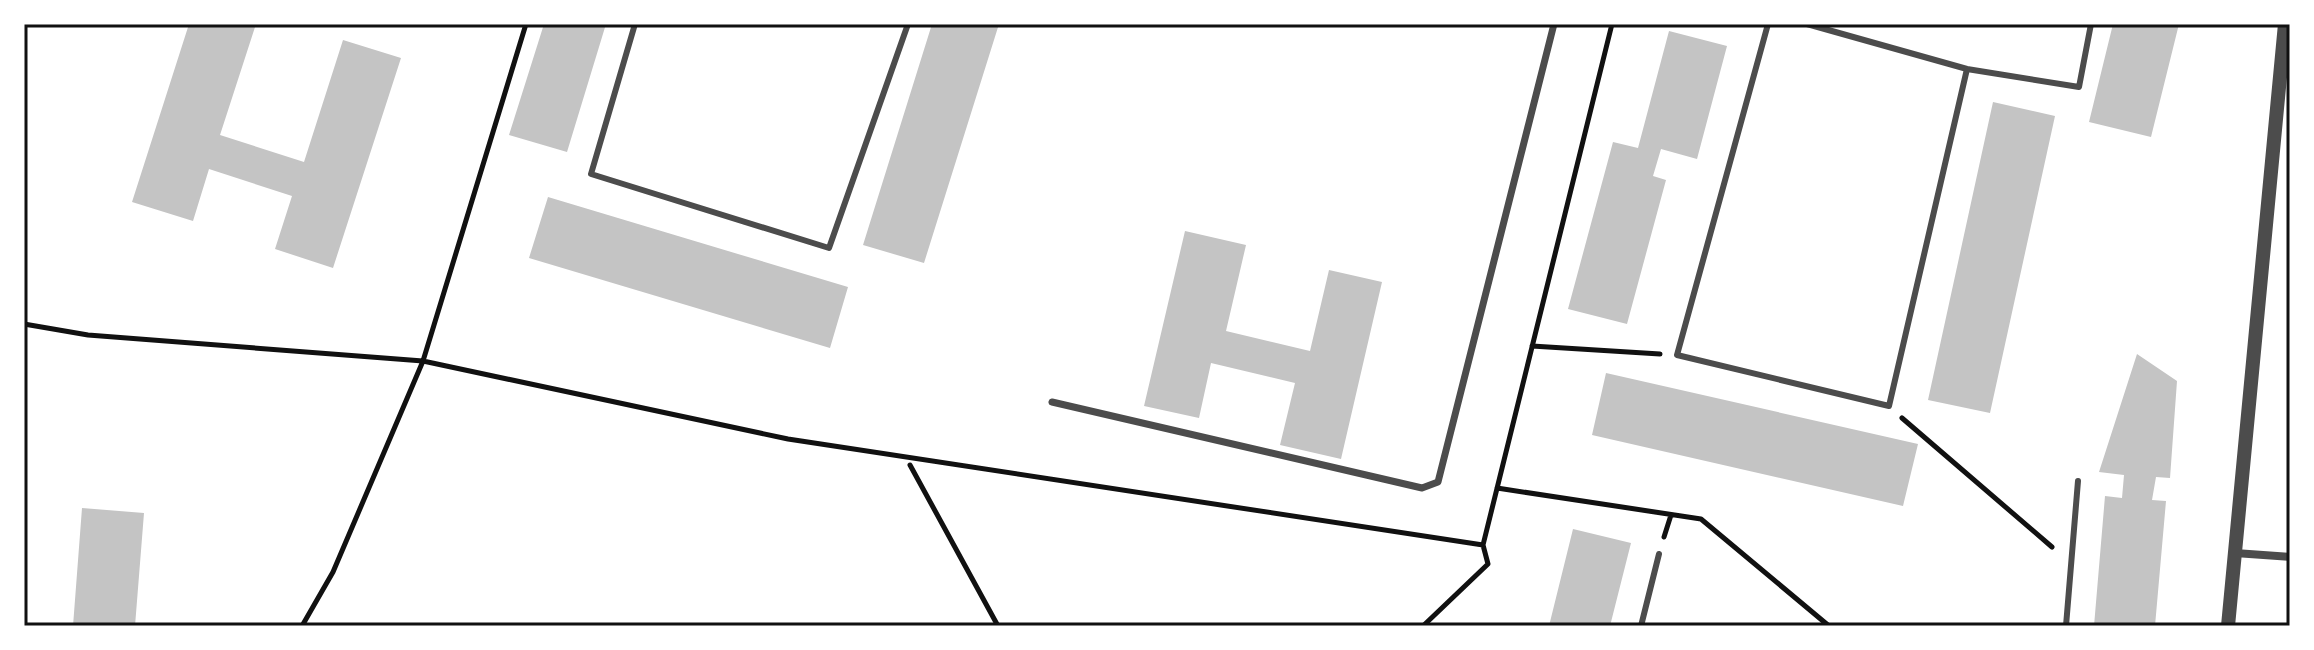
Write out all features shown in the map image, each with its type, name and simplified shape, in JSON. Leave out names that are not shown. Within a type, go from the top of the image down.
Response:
[{"type":"street","points":[[1052,402],[1422,488],[1438,482],[1554,24]]},
{"type":"street","points":[[2228,626],[2285,24]]},
{"type":"street","points":[[2235,553],[2290,557]]},
{"type":"lane","points":[[635,24],[591,174],[829,248],[908,24]]},
{"type":"lane","points":[[651,24],[666,27],[666,24]]},
{"type":"lane","points":[[1768,24],[1677,355],[1889,406],[1967,69]]},
{"type":"lane","points":[[1807,24],[1967,69],[2079,87],[2091,24]]},
{"type":"lane","points":[[2066,626],[2078,481]]},
{"type":"lane","points":[[1641,626],[1659,554]]},
{"type":"path","points":[[302,626],[333,572],[423,361],[526,24]]},
{"type":"path","points":[[1423,626],[1488,564],[1483,545],[1612,24]]},
{"type":"path","points":[[24,324],[88,335],[423,361],[788,439],[1483,545]]},
{"type":"path","points":[[1532,346],[1677,355]]},
{"type":"path","points":[[1889,406],[2071,563]]},
{"type":"path","points":[[910,465],[998,626]]},
{"type":"path","points":[[1497,488],[1701,519],[1829,626]]},
{"type":"building","points":[[189,24],[256,24],[220,135],[304,162],[343,40],[401,58],[333,268],[275,249],[292,196],[209,169],[193,221],[132,202]]},
{"type":"building","points":[[544,24],[606,24],[567,152],[509,135]]},
{"type":"building","points":[[932,24],[999,24],[924,263],[863,245]]},
{"type":"building","points":[[2113,24],[2179,24],[2151,137],[2089,122]]},
{"type":"building","points":[[1669,31],[1727,46],[1697,159],[1661,149],[1653,176],[1666,180],[1627,324],[1568,309],[1613,142],[1638,148]]},
{"type":"building","points":[[1993,102],[2055,116],[1990,413],[1928,400]]},
{"type":"building","points":[[548,197],[848,287],[830,348],[529,258]]},
{"type":"building","points":[[1185,231],[1246,245],[1226,331],[1310,351],[1329,270],[1382,282],[1341,459],[1280,445],[1295,383],[1211,363],[1199,418],[1144,406]]},
{"type":"building","points":[[2137,354],[2177,381],[2170,478],[2156,477],[2152,500],[2166,501],[2155,626],[2094,626],[2105,496],[2122,498],[2124,475],[2099,472]]},
{"type":"building","points":[[1606,373],[1918,444],[1903,506],[1592,435]]},
{"type":"building","points":[[82,508],[144,513],[135,626],[73,626]]},
{"type":"building","points":[[1573,529],[1631,543],[1610,626],[1549,626]]}]
